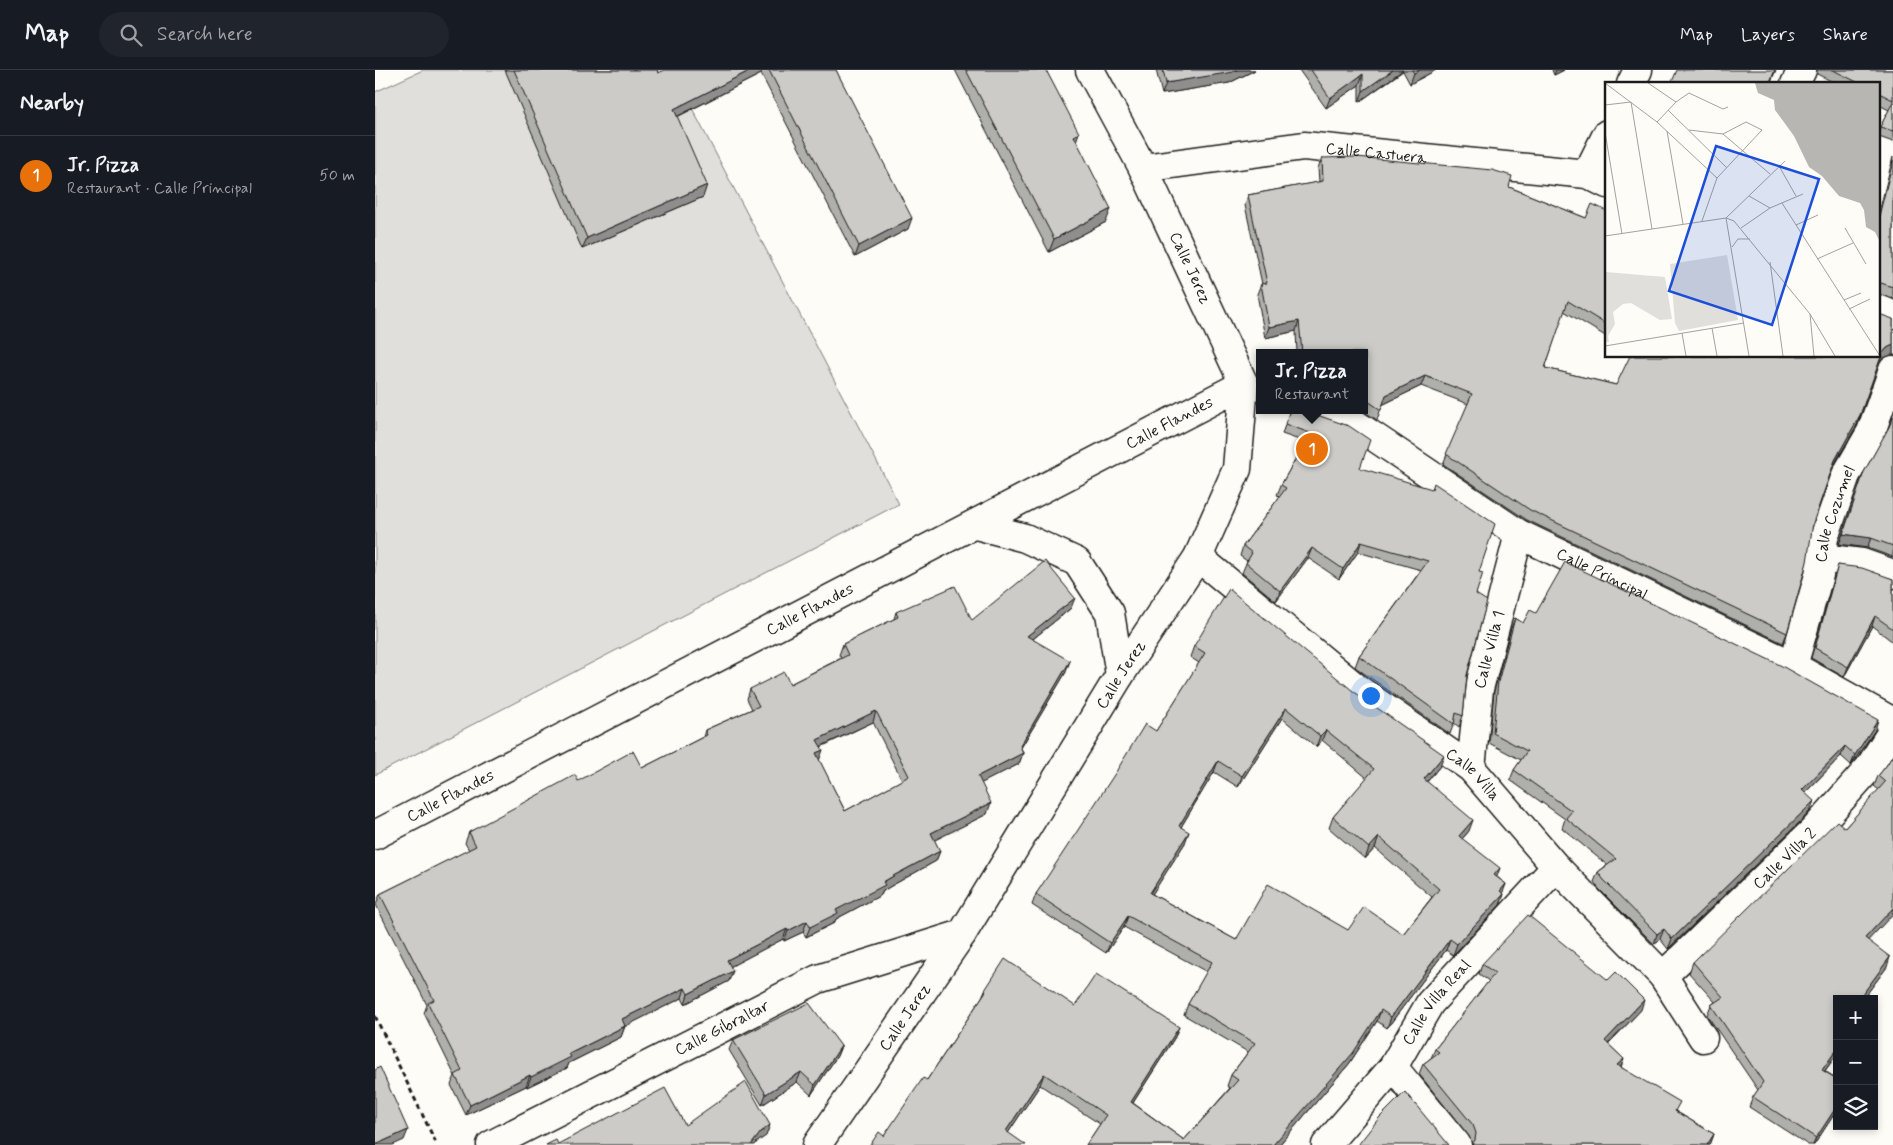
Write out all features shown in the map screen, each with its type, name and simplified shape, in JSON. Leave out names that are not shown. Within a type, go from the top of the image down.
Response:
[{"type":"street","name":"Calle Jerez","points":[[817,1145],[962,934],[1120,675],[1198,557],[1237,469],[1252,387],[1143,168],[1090,70]]},
{"type":"street","points":[[1632,82],[1638,70]]},
{"type":"street","points":[[1796,82],[1802,70]]},
{"type":"street","points":[[1597,179],[1605,143]]},
{"type":"street","name":"Calle Castuera","points":[[1143,168],[1304,146],[1597,179]]},
{"type":"street","points":[[1881,310],[1893,315]]},
{"type":"street","name":"Calle Cozumel","points":[[1793,666],[1819,575],[1824,538],[1846,475],[1871,432],[1893,370]]},
{"type":"street","name":"Calle Flandes","points":[[375,835],[976,525],[1252,387]]},
{"type":"street","name":"Calle Principal","points":[[1330,414],[1352,422],[1519,534],[1793,666],[1893,722]]},
{"type":"street","points":[[976,525],[1025,538],[1077,562],[1110,613],[1120,675]]},
{"type":"street","name":"Calle Villa 1","points":[[1471,768],[1479,689],[1519,534]]},
{"type":"street","name":"Calle Villa","points":[[1198,557],[1359,690],[1471,768],[1556,867],[1663,976],[1703,1038]]},
{"type":"street","points":[[1821,558],[1862,563],[1893,574]]},
{"type":"street","name":"Calle Villa 2","points":[[1663,976],[1814,830],[1869,768],[1893,730]]},
{"type":"street","name":"Calle Villa Real","points":[[1326,1145],[1393,1067],[1430,1003],[1556,867]]},
{"type":"street","name":"Calle Gibraltar","points":[[491,1145],[819,980],[962,934]]},
{"type":"street","points":[[1393,1067],[1457,1145]]},
{"type":"path","points":[[375,1016],[437,1145]]},
{"type":"shaded area","points":[[423,70],[672,70],[899,504],[375,775],[375,92]]},
{"type":"building","points":[[514,70],[657,70],[658,73],[665,70],[751,70],[674,109],[707,185],[587,238]]},
{"type":"building","points":[[769,70],[836,70],[912,218],[859,246]]},
{"type":"building","points":[[966,70],[1046,70],[1079,133],[1074,136],[1111,209],[1054,239]]},
{"type":"building","points":[[1163,70],[1237,70],[1166,83]]},
{"type":"building","points":[[1311,70],[1393,70],[1363,91],[1363,74],[1330,98]]},
{"type":"building","points":[[1677,70],[1775,70],[1770,82],[1672,82]]},
{"type":"building","points":[[1833,70],[1893,70],[1893,100],[1881,94],[1881,82],[1857,82]]},
{"type":"building","points":[[1893,102],[1893,131],[1881,127]]},
{"type":"building","points":[[1357,157],[1492,170],[1512,176],[1509,187],[1586,218],[1592,204],[1605,210],[1605,324],[1568,301],[1545,368],[1616,385],[1629,358],[1881,358],[1860,415],[1835,460],[1813,523],[1807,562],[1787,633],[1530,510],[1446,454],[1472,394],[1425,376],[1386,395],[1381,410],[1368,401],[1368,349],[1302,349],[1299,321],[1269,327],[1261,284],[1267,283],[1248,195],[1323,181],[1322,158]]},
{"type":"building","points":[[1893,161],[1893,287],[1881,283],[1881,208]]},
{"type":"building","points":[[1881,315],[1893,319],[1893,345],[1881,357]]},
{"type":"building","points":[[1289,414],[1316,414],[1349,426],[1370,440],[1360,468],[1432,489],[1434,483],[1495,524],[1479,572],[1483,573],[1476,594],[1487,601],[1467,675],[1463,716],[1456,713],[1454,724],[1359,656],[1428,561],[1361,542],[1343,569],[1312,548],[1280,591],[1246,563],[1252,553],[1243,546],[1286,488],[1281,485],[1310,433],[1285,424]]},
{"type":"building","points":[[1893,417],[1893,546],[1871,538],[1843,534],[1864,472]]},
{"type":"building","points":[[1045,561],[1075,598],[1027,636],[1070,661],[1020,746],[1023,753],[978,776],[991,803],[931,833],[940,851],[883,882],[885,885],[836,910],[838,913],[810,927],[807,921],[788,931],[787,929],[727,960],[733,971],[688,994],[685,988],[622,1019],[625,1026],[569,1054],[571,1057],[470,1105],[455,1075],[462,1071],[428,1003],[434,1000],[380,894],[476,846],[469,832],[575,775],[578,781],[633,751],[642,768],[707,735],[705,730],[759,706],[750,689],[784,672],[790,684],[848,655],[843,644],[898,617],[896,612],[955,586],[972,620]],"holes":[[[876,711],[909,776],[845,811],[816,753],[823,750],[817,740]]]},
{"type":"building","points":[[1565,562],[1780,665],[1878,720],[1855,755],[1845,746],[1802,790],[1814,801],[1672,939],[1664,929],[1657,934],[1603,879],[1598,872],[1616,859],[1566,818],[1572,811],[1514,770],[1527,751],[1493,733],[1498,682],[1515,618],[1523,623],[1530,610],[1536,613]]},
{"type":"building","points":[[1838,565],[1862,568],[1893,579],[1893,629],[1875,616],[1848,667],[1815,648]]},
{"type":"building","points":[[1229,589],[1353,691],[1444,755],[1424,779],[1473,820],[1459,836],[1500,868],[1494,875],[1506,884],[1500,891],[1504,894],[1457,944],[1450,939],[1391,1017],[1381,1010],[1353,1053],[1273,1145],[1086,1145],[1106,1115],[1044,1074],[1006,1131],[1026,1145],[870,1145],[879,1132],[884,1136],[923,1078],[927,1080],[1005,959],[1075,1006],[1096,974],[1179,1027],[1131,1102],[1184,1140],[1238,1080],[1231,1075],[1255,1043],[1188,1004],[1212,962],[1128,916],[1110,943],[1036,894],[1145,724],[1156,731],[1205,653],[1194,646]],"holes":[[[1286,708],[1320,736],[1326,730],[1374,769],[1333,817],[1369,848],[1379,837],[1439,889],[1403,934],[1364,907],[1348,930],[1268,884],[1236,940],[1150,893],[1189,832],[1179,826],[1218,761],[1242,776]]]},
{"type":"building","points":[[1893,755],[1893,908],[1865,938],[1890,957],[1862,995],[1833,995],[1833,1055],[1822,1070],[1833,1077],[1833,1112],[1816,1138],[1753,1097],[1763,1082],[1711,1005],[1723,997],[1693,962],[1837,821],[1845,828],[1885,782],[1878,776]]},
{"type":"building","points":[[1528,915],[1608,980],[1616,972],[1644,1000],[1605,1041],[1624,1059],[1617,1065],[1680,1102],[1675,1111],[1714,1134],[1707,1145],[1472,1145],[1476,1133],[1473,1125],[1423,1064],[1439,1052],[1435,1049],[1495,973],[1482,964]]},
{"type":"building","points":[[809,1003],[841,1046],[815,1085],[801,1072],[766,1094],[733,1040]]},
{"type":"building","points":[[380,1067],[408,1130],[375,1145],[375,1070]]},
{"type":"building","points":[[746,1082],[770,1125],[761,1132],[751,1145],[546,1145],[556,1140],[558,1144],[665,1088],[685,1125]]},
{"type":"building","points":[[1405,1092],[1449,1145],[1358,1145],[1379,1118]]},
{"type":"place","name":"Jr. Pizza","points":[[1312,449]]}]
